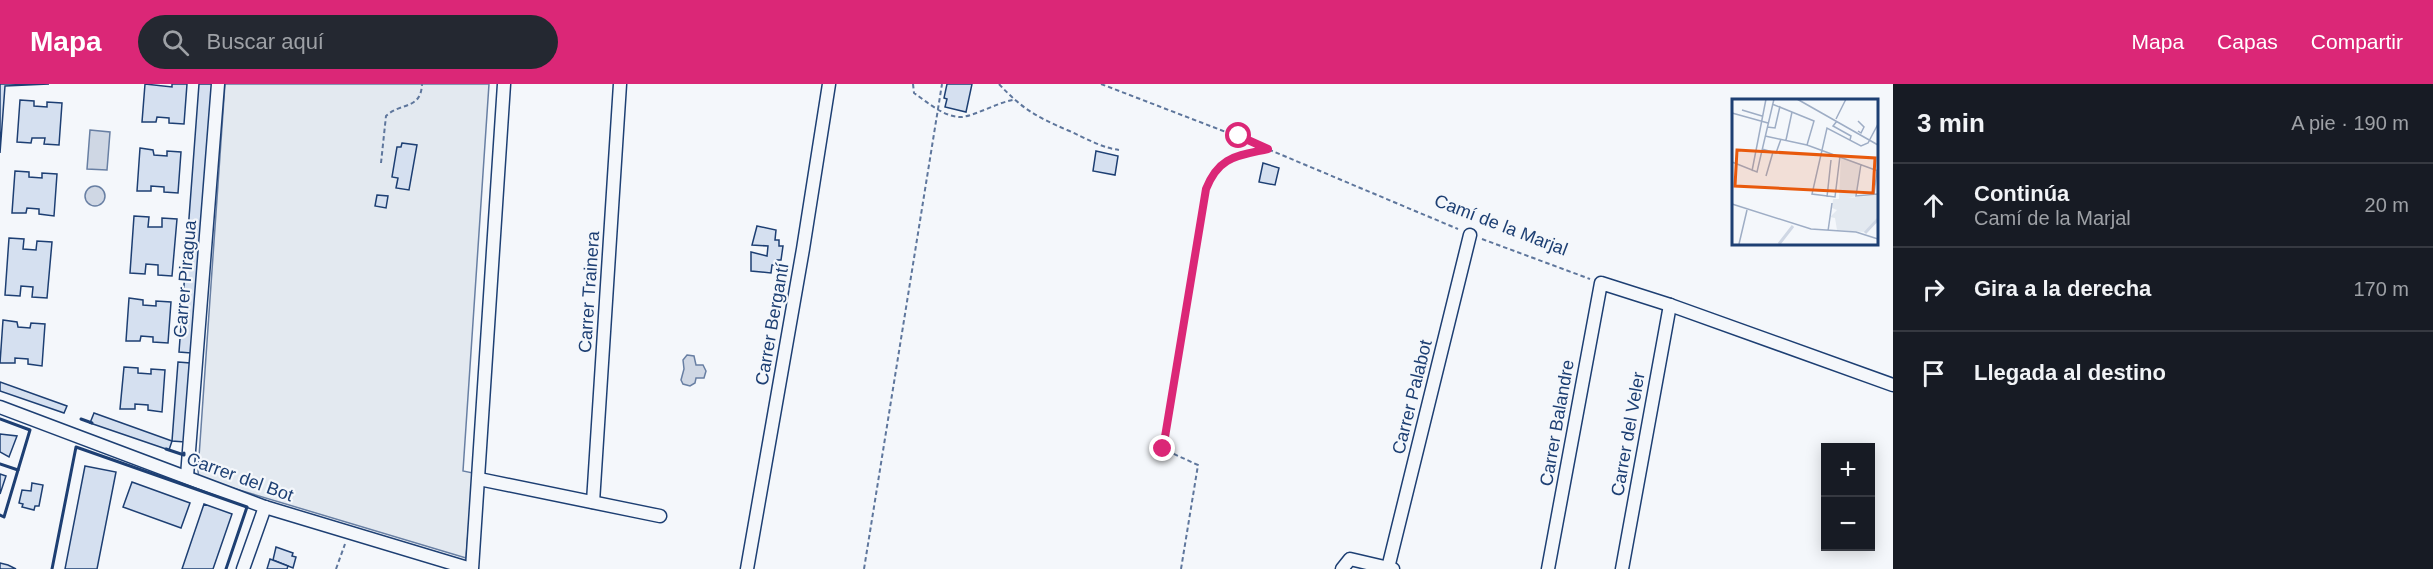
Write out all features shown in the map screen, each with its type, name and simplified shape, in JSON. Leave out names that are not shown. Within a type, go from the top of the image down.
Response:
[{"type":"street","name":"Carrer Piragua","points":[[187,476],[218,84]]},
{"type":"street","points":[[472,569],[504,84]]},
{"type":"street","name":"Carrer Trainera","points":[[593,502],[620,84]]},
{"type":"street","name":"Carrer Bergantí","points":[[747,569],[803,249],[829,84]]},
{"type":"street","name":"Carrer Palabot","points":[[1342,569],[1350,560],[1391,568],[1470,235]]},
{"type":"street","points":[[1601,283],[1670,305],[1893,385]]},
{"type":"street","name":"Carrer Balandre","points":[[1548,569],[1601,283]]},
{"type":"street","name":"Carrer del Veler","points":[[1622,569],[1670,305]]},
{"type":"street","name":"Carrer del Bot","points":[[0,407],[265,507],[472,569]]},
{"type":"street","points":[[479,479],[660,516]]},
{"type":"street","points":[[243,569],[265,507]]},
{"type":"path","points":[[381,163],[386,116],[416,101],[421,93],[422,84]]},
{"type":"path","points":[[913,84],[914,93],[939,110],[961,117],[1013,100]]},
{"type":"path","points":[[864,569],[942,84]]},
{"type":"path","points":[[999,84],[1013,100],[1047,123],[1069,130],[1104,148],[1119,150]]},
{"type":"path","name":"Camí de la Marjal","points":[[1101,84],[1268,149],[1470,235],[1601,283]]},
{"type":"path","points":[[1181,569],[1198,465],[1163,449],[1206,189],[1216,171],[1228,159],[1268,149]]},
{"type":"path","points":[[336,569],[348,532]]},
{"type":"shaded area","points":[[225,84],[489,84],[463,471],[473,473],[466,558],[199,478]]},
{"type":"shaded area","points":[[90,130],[110,132],[107,170],[87,169]]},
{"type":"shaded area","points":[[95,186],[102,189],[105,196],[102,203],[95,206],[88,203],[85,196],[88,189]]},
{"type":"shaded area","points":[[687,355],[694,356],[696,365],[703,365],[706,371],[704,378],[696,378],[695,383],[690,386],[683,384],[681,380],[684,369],[683,360]]},
{"type":"building","points":[[0,84],[49,84],[5,86],[0,153]]},
{"type":"building","points":[[145,84],[172,87],[172,84],[187,84],[184,124],[169,123],[169,118],[157,117],[156,122],[142,122]]},
{"type":"building","points":[[199,84],[212,84],[191,353],[179,352]]},
{"type":"building","points":[[947,84],[972,84],[966,112],[945,107]]},
{"type":"building","points":[[20,100],[34,101],[34,106],[47,107],[47,102],[62,103],[59,145],[44,144],[45,138],[32,138],[31,143],[17,142]]},
{"type":"building","points":[[402,143],[417,145],[409,190],[396,188],[398,178],[392,177],[397,147],[401,147]]},
{"type":"building","points":[[140,148],[153,150],[154,155],[167,156],[167,151],[181,152],[178,193],[164,192],[164,187],[151,186],[151,191],[137,191]]},
{"type":"building","points":[[1096,151],[1118,156],[1115,175],[1093,171]]},
{"type":"building","points":[[1263,163],[1279,168],[1275,185],[1259,182]]},
{"type":"building","points":[[15,171],[29,172],[29,177],[42,178],[42,173],[57,174],[54,216],[39,214],[39,209],[27,208],[26,213],[12,213]]},
{"type":"building","points":[[377,195],[388,196],[386,208],[375,206]]},
{"type":"building","points":[[134,216],[149,217],[148,227],[162,227],[162,218],[177,219],[172,276],[158,275],[158,265],[146,264],[145,274],[130,273]]},
{"type":"building","points":[[757,226],[776,230],[775,240],[779,240],[779,246],[783,246],[781,260],[777,260],[777,265],[772,265],[771,273],[751,271],[751,252],[767,256],[768,246],[752,245]]},
{"type":"building","points":[[9,238],[24,239],[23,249],[36,250],[37,241],[52,242],[47,298],[32,297],[33,287],[21,286],[20,296],[5,295]]},
{"type":"building","points":[[129,298],[143,300],[143,305],[156,306],[156,301],[171,302],[168,343],[153,342],[153,337],[141,336],[140,341],[126,341]]},
{"type":"building","points":[[3,320],[17,322],[18,327],[30,328],[31,323],[45,324],[42,366],[28,364],[28,359],[15,358],[15,363],[0,363]]},
{"type":"building","points":[[178,362],[190,363],[185,442],[172,441]]},
{"type":"building","points":[[124,367],[138,368],[138,373],[151,374],[151,369],[165,370],[162,412],[148,410],[148,405],[135,404],[135,409],[120,409]]},
{"type":"building","points":[[0,382],[67,406],[64,413],[0,391]]},
{"type":"building","points":[[94,413],[172,441],[169,450],[90,423]]},
{"type":"building","points":[[0,434],[17,436],[9,457],[0,452]]},
{"type":"building","points":[[85,466],[116,472],[97,569],[65,569]]},
{"type":"building","points":[[0,474],[6,476],[0,494]]},
{"type":"building","points":[[132,482],[190,503],[181,528],[123,507]]},
{"type":"building","points":[[32,483],[43,485],[39,506],[35,506],[34,510],[22,507],[23,504],[19,503],[22,490],[31,491]]},
{"type":"building","points":[[204,504],[232,514],[213,569],[182,569]]},
{"type":"building","points":[[276,547],[293,553],[292,556],[296,557],[293,568],[273,560]]},
{"type":"building","points":[[270,559],[288,566],[287,569],[267,569]]},
{"type":"building","points":[[0,563],[8,565],[16,569],[0,569]]},
{"type":"wall","points":[[0,419],[30,430],[18,470],[0,464]]},
{"type":"wall","points":[[81,419],[92,423]]},
{"type":"wall","points":[[52,569],[76,447],[247,507],[226,569]]},
{"type":"wall","points":[[166,449],[184,455],[184,453]]},
{"type":"wall","points":[[0,515],[4,517],[18,470]]},
{"type":"route","points":[[1163,449],[1206,189],[1216,171],[1228,159],[1268,149],[1239,136]]}]
